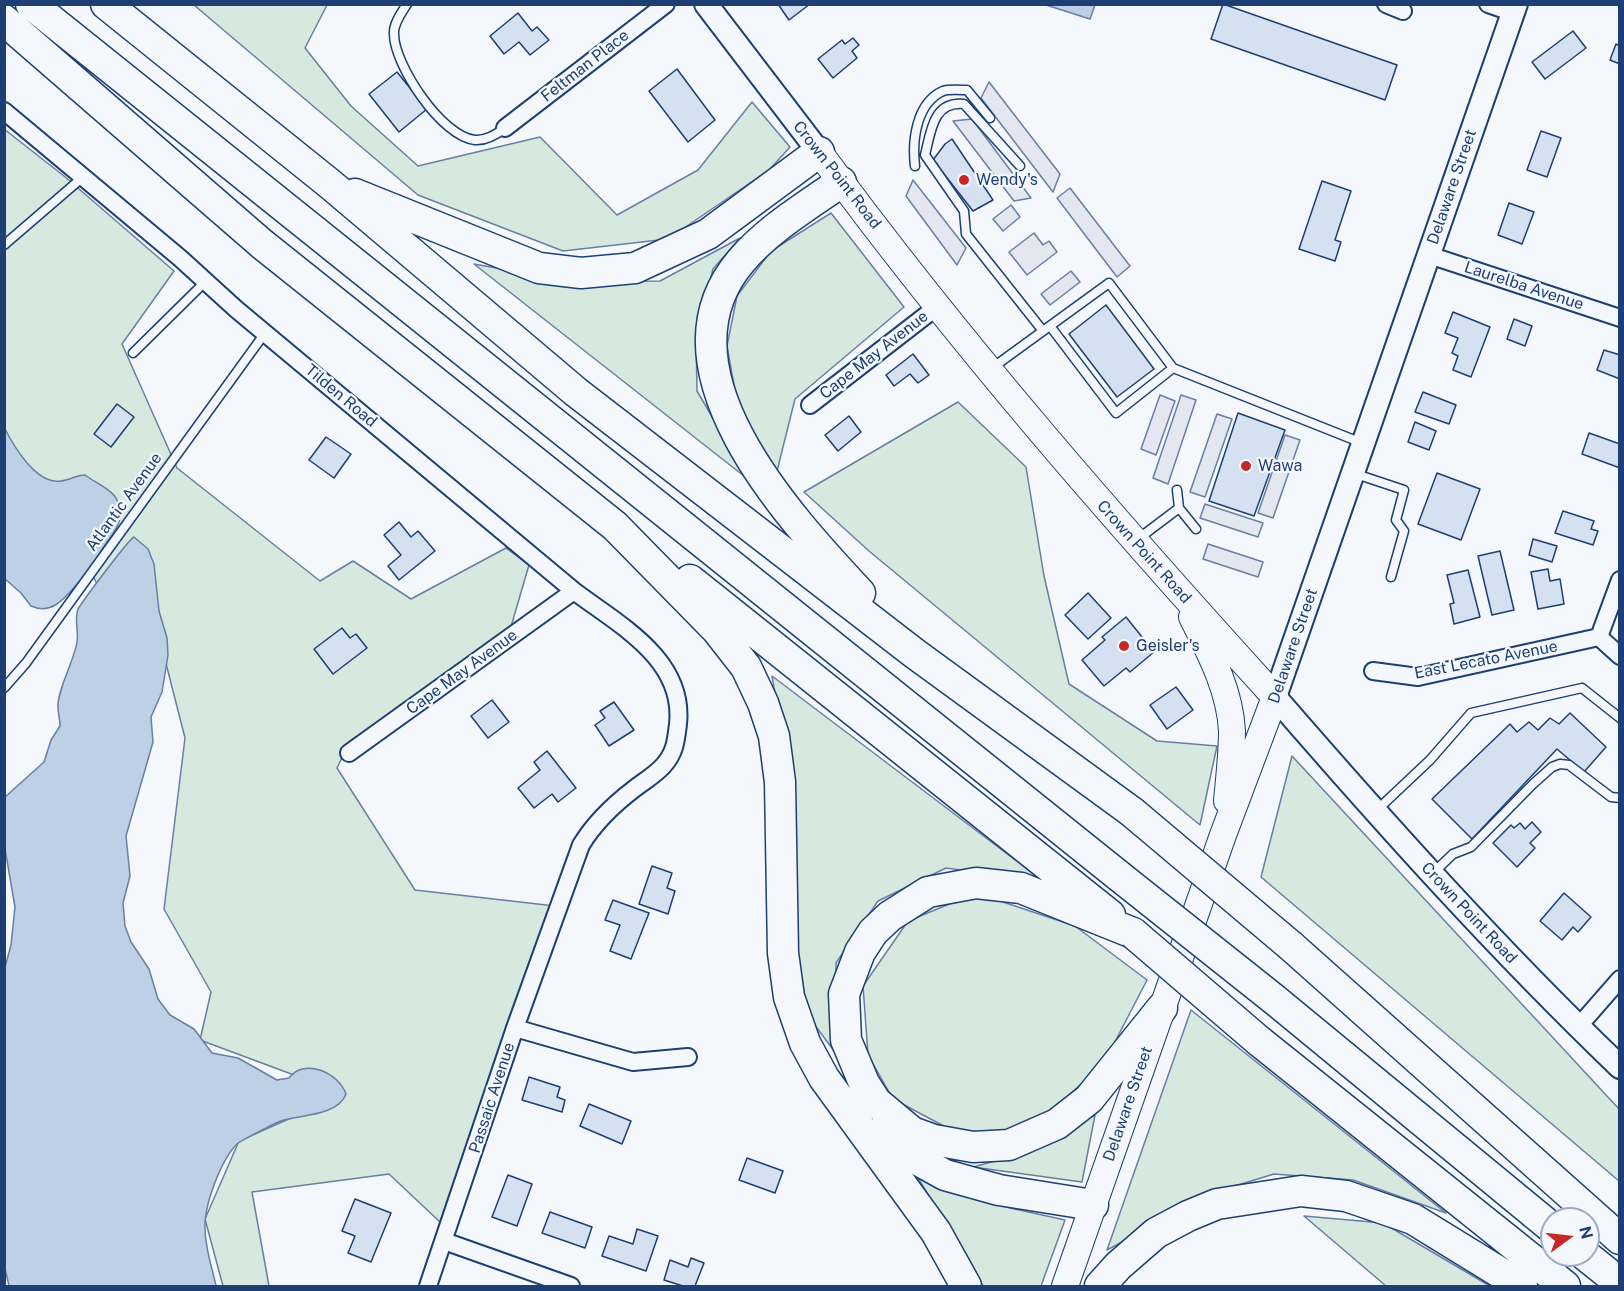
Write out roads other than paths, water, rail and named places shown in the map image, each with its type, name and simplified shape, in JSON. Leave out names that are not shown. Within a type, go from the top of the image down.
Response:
[{"type":"highway","points":[[31,4],[1275,1000],[1540,1218]]},
{"type":"highway","points":[[106,4],[330,184],[576,392],[914,653],[1132,812],[1291,946],[1620,1239]]},
{"type":"highway","points":[[4,20],[262,243],[628,538],[682,574],[1133,933],[1259,1041],[1565,1287]]},
{"type":"highway","points":[[330,184],[538,268],[581,273],[635,268],[677,251],[708,234],[819,152]]},
{"type":"highway","points":[[841,182],[762,240],[740,262],[722,292],[713,325],[714,368],[718,390],[734,429],[767,483],[816,545],[914,653]]},
{"type":"highway","points":[[628,538],[717,630],[746,667],[763,703],[774,736],[780,782],[783,953],[789,997],[810,1052],[825,1078],[936,1232],[966,1287]]},
{"type":"highway","points":[[1133,933],[1021,888],[976,883],[928,892],[890,916],[873,932],[860,952],[844,994],[846,1040],[864,1083],[876,1102],[912,1131],[934,1140],[973,1147],[1008,1145],[1057,1124],[1089,1099],[1162,1008]]},
{"type":"highway","points":[[861,1128],[945,1175],[999,1190],[1093,1205]]},
{"type":"highway","points":[[1100,1287],[1118,1266],[1156,1233],[1188,1216],[1217,1204],[1301,1191],[1346,1196],[1413,1219],[1522,1287]]},
{"type":"highway","points":[[1600,1267],[1620,1283]]},
{"type":"main road","name":"Crown Point Road","points":[[706,4],[989,371],[1134,542],[1275,697],[1374,812],[1578,1027],[1620,1067]]},
{"type":"main road","name":"Delaware Street","points":[[1065,1287],[1223,835],[1275,697],[1515,9]]},
{"type":"main road","points":[[1179,590],[1215,663],[1227,699],[1232,730],[1223,835]]},
{"type":"street","name":"Feltman Place","points":[[505,128],[666,4]]},
{"type":"street","points":[[1386,4],[1403,11]]},
{"type":"street","points":[[1488,4],[1515,9]]},
{"type":"street","name":"Tilden Road","points":[[4,111],[265,333],[661,661],[673,683]]},
{"type":"street","name":"Laurelba Avenue","points":[[1429,255],[1620,318]]},
{"type":"street","name":"Cape May Avenue","points":[[810,405],[938,306]]},
{"type":"street","points":[[1620,580],[1599,637],[1620,656]]},
{"type":"street","name":"Cape May Avenue","points":[[349,753],[574,591]]},
{"type":"street","name":"East Lecato Avenue","points":[[1373,671],[1418,677],[1599,637]]},
{"type":"street","name":"Passaic Avenue","points":[[428,1287],[515,1028],[581,845],[594,825],[621,799],[663,766],[675,749],[679,716],[677,694],[673,683]]},
{"type":"street","points":[[1578,1027],[1620,979]]},
{"type":"street","points":[[515,1028],[633,1062],[688,1057]]},
{"type":"street","points":[[444,1241],[571,1287]]},
{"type":"lane","points":[[407,4],[393,30],[395,51],[403,68],[444,123],[459,135],[476,140],[492,136],[505,128]]},
{"type":"lane","points":[[915,166],[912,146],[917,127],[927,104],[944,91],[967,90],[990,118]]},
{"type":"lane","points":[[1020,166],[964,104],[951,103],[939,111],[924,155],[964,211],[966,234],[1116,413],[1173,368]]},
{"type":"lane","points":[[4,245],[83,177]]},
{"type":"lane","points":[[133,353],[206,281]]},
{"type":"lane","points":[[989,371],[1109,283],[1173,368],[1363,443]]},
{"type":"lane","name":"Atlantic Avenue","points":[[4,688],[26,663],[265,333]]},
{"type":"lane","points":[[1352,473],[1404,490],[1396,520],[1404,531],[1391,577]]},
{"type":"lane","points":[[1178,490],[1179,508],[1196,529]]},
{"type":"lane","points":[[1134,542],[1179,508]]},
{"type":"lane","points":[[1374,812],[1430,760],[1471,713],[1582,688],[1620,718]]},
{"type":"lane","points":[[1433,874],[1453,854],[1471,847],[1552,767],[1560,764],[1569,765],[1611,796],[1620,798]]},
{"type":"water","points":[[1046,5],[1095,5],[1090,19]]},
{"type":"water","points":[[4,427],[26,462],[43,477],[52,481],[61,481],[85,475],[112,493],[120,508],[116,529],[100,553],[93,570],[58,603],[46,608],[31,606],[21,593],[5,579]]},
{"type":"water","points":[[134,537],[148,549],[154,564],[159,611],[167,638],[168,655],[162,692],[151,717],[153,742],[126,836],[130,876],[123,903],[125,926],[131,942],[149,969],[158,999],[170,1015],[194,1029],[212,1053],[238,1058],[277,1080],[289,1078],[295,1072],[303,1069],[320,1070],[336,1080],[346,1094],[342,1101],[327,1111],[278,1122],[240,1142],[231,1151],[215,1183],[205,1218],[206,1243],[216,1286],[9,1286],[4,1264],[4,971],[11,945],[15,907],[5,849],[5,797],[44,762],[51,740],[60,726],[58,700],[77,642],[78,609]]},
{"type":"place","name":"Wendy's","points":[[964,180]]},
{"type":"place","name":"Wawa","points":[[1246,466]]},
{"type":"place","name":"Geisler's","points":[[1124,646]]}]
